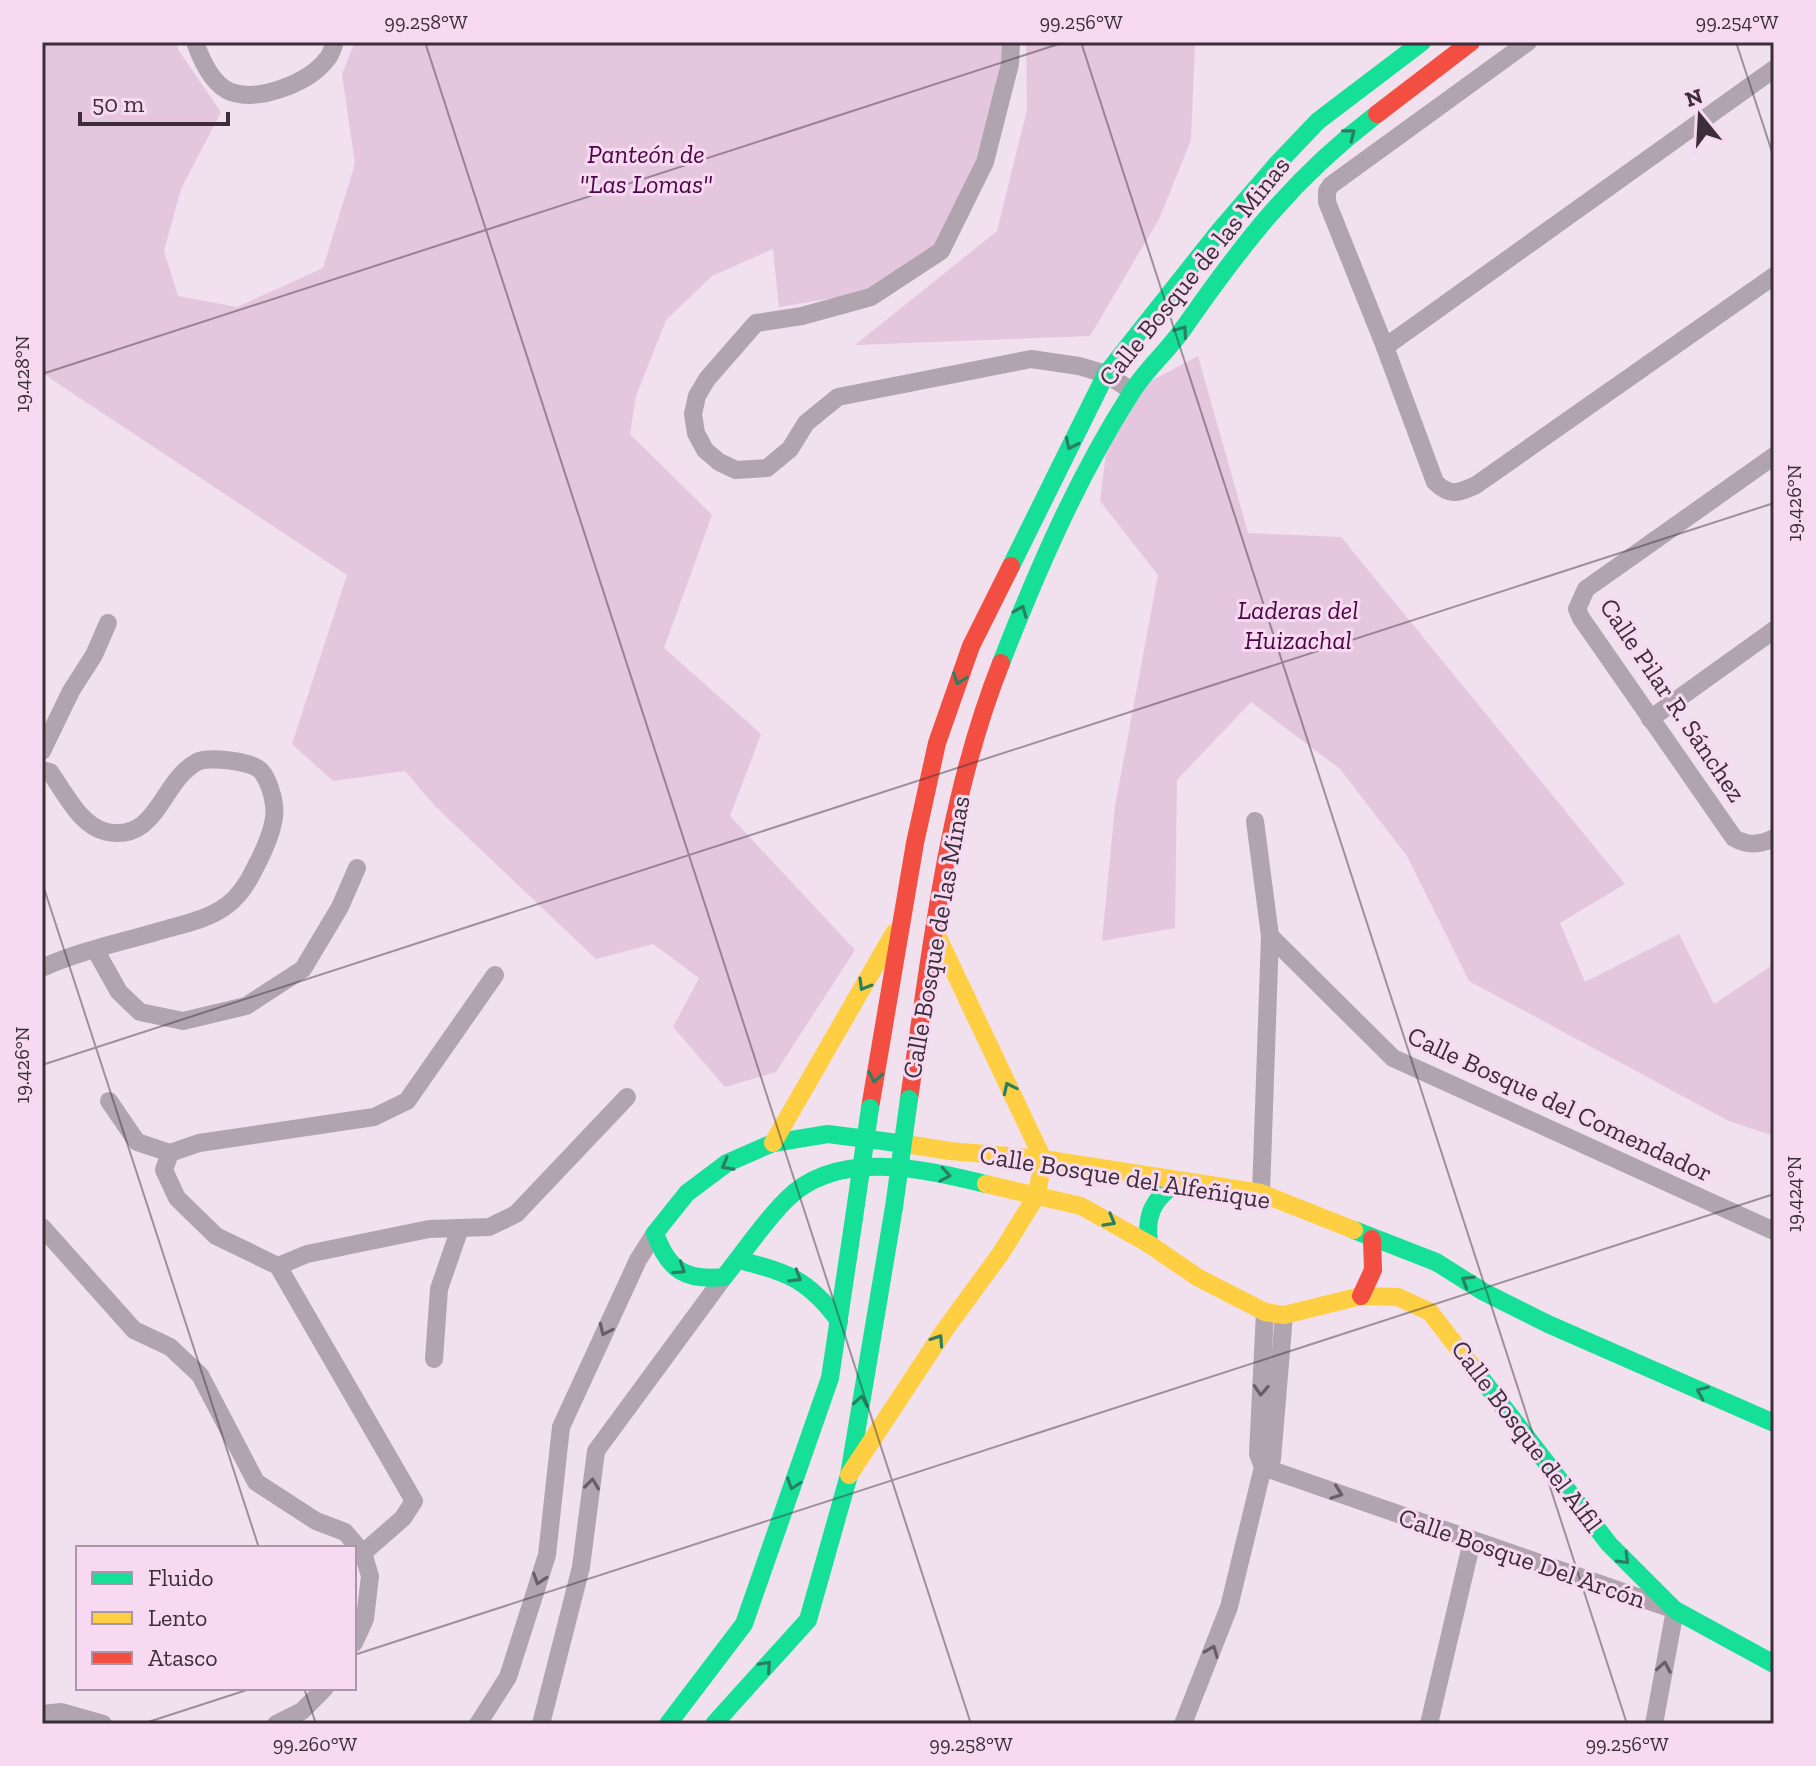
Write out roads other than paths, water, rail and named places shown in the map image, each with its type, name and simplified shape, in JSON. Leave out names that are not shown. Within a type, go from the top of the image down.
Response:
[{"type":"main road","name":"Calle Bosque de las Minas","points":[[668,1724],[744,1624],[830,1378],[870,1108],[915,843],[937,743],[971,646],[1106,374],[1220,230],[1286,154],[1318,121],[1422,42]]},
{"type":"main road","name":"Calle Bosque de las Minas","points":[[714,1724],[808,1620],[849,1475],[894,1207],[946,855],[965,773],[990,690],[1032,583],[1109,429],[1132,391],[1173,343],[1236,253],[1289,190],[1337,144],[1471,42]]},
{"type":"main road","points":[[773,1143],[903,917]]},
{"type":"main road","points":[[849,1475],[944,1331],[1001,1253],[1037,1195],[1043,1159],[934,929]]},
{"type":"main road","name":"Calle Bosque del Alfeñique","points":[[655,1233],[687,1193],[727,1163],[773,1143],[800,1137],[855,1136],[950,1151],[1043,1159],[1261,1193],[1436,1262],[1484,1292],[1548,1324],[1774,1423]]},
{"type":"main road","name":"Calle Bosque del Alfeñique","points":[[724,1277],[787,1198],[824,1174],[868,1166],[941,1173],[1081,1206],[1149,1244],[1197,1277],[1274,1314]]},
{"type":"main road","points":[[1149,1244],[1146,1222],[1151,1204],[1179,1181]]},
{"type":"main road","points":[[655,1233],[660,1251],[671,1266],[687,1276],[705,1280],[724,1277]]},
{"type":"main road","points":[[1274,1314],[1361,1296],[1373,1270],[1372,1239]]},
{"type":"main road","points":[[738,1260],[786,1270],[807,1283],[825,1300],[839,1321]]},
{"type":"main road","name":"Calle Bosque del Alfil","points":[[1361,1296],[1398,1297],[1430,1312],[1609,1544],[1675,1610]]},
{"type":"main road","name":"Calle Bosque Del Arcón","points":[[1675,1610],[1774,1664]]},
{"type":"street","points":[[195,42],[203,62],[230,92],[256,93],[280,90],[306,78],[327,59],[335,42]]},
{"type":"street","points":[[1011,42],[1010,64],[985,162],[941,251],[871,297],[802,316],[756,323],[707,379],[697,396],[693,414],[696,433],[705,450],[719,462],[736,470],[767,468],[790,449],[806,423],[838,397],[1031,359],[1079,366],[1106,374],[1132,391]]},
{"type":"street","points":[[1528,42],[1331,185],[1327,191],[1327,202],[1435,482],[1444,491],[1460,492],[1476,485],[1774,276]]},
{"type":"street","points":[[1385,347],[1774,69]]},
{"type":"street","name":"Calle Pilar R. Sánchez","points":[[1774,456],[1586,589],[1577,609],[1734,838],[1745,844],[1759,844],[1774,838]]},
{"type":"street","points":[[42,751],[108,623]]},
{"type":"street","points":[[1650,719],[1774,630]]},
{"type":"street","points":[[42,770],[50,772],[90,826],[109,833],[136,829],[153,817],[175,780],[198,761],[226,760],[260,770],[275,808],[266,848],[245,888],[226,907],[198,920],[42,968]]},
{"type":"street","points":[[1255,821],[1270,936],[1261,1193]]},
{"type":"street","points":[[96,951],[119,992],[140,1012],[183,1021],[246,1006],[303,969],[340,907],[357,868]]},
{"type":"street","name":"Calle Bosque del Comendador","points":[[1270,936],[1393,1058],[1774,1231]]},
{"type":"street","points":[[167,1161],[199,1143],[374,1117],[407,1101],[495,975]]},
{"type":"street","points":[[278,1266],[307,1254],[429,1229],[489,1227],[516,1214],[627,1097]]},
{"type":"street","points":[[109,1101],[137,1142],[167,1161],[177,1198],[216,1236],[278,1266],[414,1501],[403,1518],[363,1553]]},
{"type":"street","points":[[42,1227],[134,1330],[170,1347],[200,1375],[256,1482],[316,1521],[345,1532],[363,1553],[370,1576],[365,1619],[356,1639]]},
{"type":"street","points":[[434,1359],[439,1289],[460,1228]]},
{"type":"street","points":[[478,1724],[508,1677],[547,1555],[561,1427],[638,1260],[655,1233]]},
{"type":"street","points":[[541,1724],[581,1567],[596,1451],[724,1277]]},
{"type":"street","points":[[1183,1724],[1229,1607],[1263,1467],[1258,1454],[1274,1314]]},
{"type":"street","name":"Calle Bosque Del Arcón","points":[[1263,1467],[1675,1610]]},
{"type":"street","points":[[1428,1722],[1472,1541]]},
{"type":"street","points":[[1654,1724],[1675,1610]]},
{"type":"street","points":[[276,1724],[302,1711],[323,1690]]},
{"type":"street","points":[[42,1714],[61,1712],[103,1724]]},
{"type":"park label","name":"Panteón de \"Las Lomas\"","points":[[646,169]]},
{"type":"park label","name":"Laderas del Huizachal","points":[[1298,625]]}]
